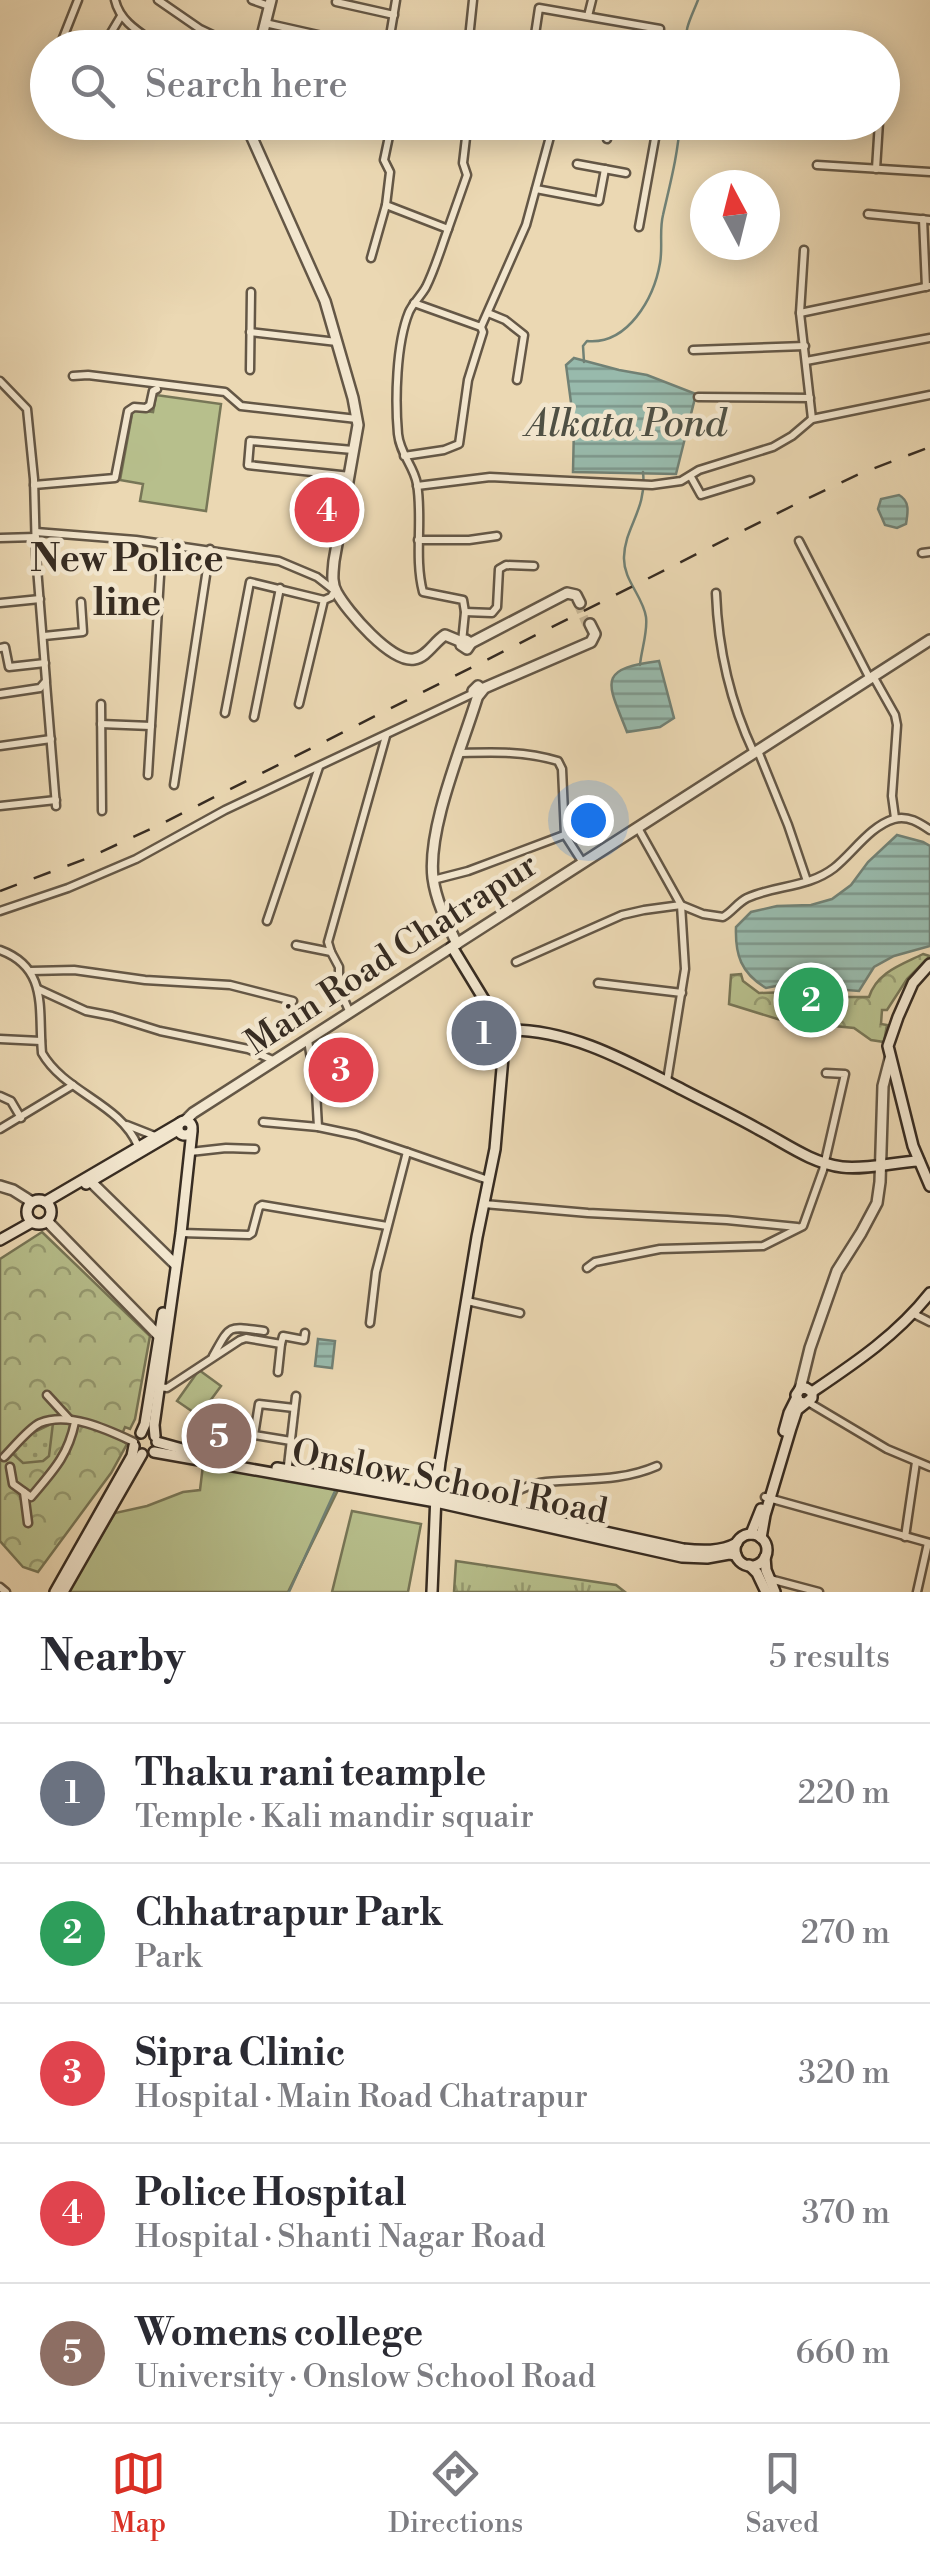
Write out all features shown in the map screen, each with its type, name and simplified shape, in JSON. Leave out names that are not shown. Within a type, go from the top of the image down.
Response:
[{"type":"main road","points":[[264,30],[270,3]]},
{"type":"main road","points":[[252,140],[319,286],[357,419],[332,576],[335,591],[382,646],[405,659],[424,655],[445,635],[468,644],[567,593],[576,595],[579,603]]},
{"type":"main road","points":[[432,1592],[436,1499],[495,1149],[505,1030],[454,946],[433,880],[434,841],[479,691],[590,639],[588,624]]},
{"type":"main road","name":"Main Road Chatrapur","points":[[185,1128],[193,1113],[930,640]]},
{"type":"main road","points":[[930,964],[913,984],[888,1046],[918,1161],[930,1186]]},
{"type":"main road","points":[[505,1030],[524,1030],[616,1055],[824,1162],[856,1168],[918,1161]]},
{"type":"main road","points":[[756,1536],[804,1397],[810,1348],[837,1271],[877,1202],[883,1086],[890,1059]]},
{"type":"main road","points":[[47,1204],[155,1136],[185,1128]]},
{"type":"main road","points":[[55,1592],[146,1424],[180,1233],[190,1152],[185,1128]]},
{"type":"main road","points":[[88,1179],[185,1128]]},
{"type":"main road","points":[[159,1336],[167,1326],[185,1128]]},
{"type":"main road","points":[[88,1179],[173,1262]]},
{"type":"main road","points":[[0,1186],[32,1202]]},
{"type":"main road","points":[[0,1236],[37,1220],[50,1214],[47,1204],[39,1200],[27,1209],[37,1220],[151,1325],[159,1336],[155,1443],[142,1454],[63,1592]]},
{"type":"main road","points":[[804,1397],[856,1363],[914,1314],[930,1293]]},
{"type":"main road","name":"Onslow School Road","points":[[136,1440],[147,1432],[155,1443],[227,1460],[683,1549],[710,1550],[737,1543]]},
{"type":"main road","points":[[136,1440],[142,1454]]},
{"type":"main road","name":"Onslow School Road","points":[[492,1511],[682,1556],[736,1555]]},
{"type":"main road","points":[[766,1592],[758,1573],[736,1555],[737,1543],[743,1536],[756,1536],[766,1546],[766,1570],[774,1592]]},
{"type":"main road","points":[[749,1565],[758,1564],[765,1557]]},
{"type":"street","points":[[66,30],[78,0]]},
{"type":"street","points":[[115,0],[118,12],[137,30]]},
{"type":"street","points":[[158,0],[200,30]]},
{"type":"street","points":[[252,0],[270,3]]},
{"type":"street","points":[[391,30],[396,0]]},
{"type":"street","points":[[470,30],[474,0]]},
{"type":"street","points":[[588,16],[592,0]]},
{"type":"street","points":[[336,2],[394,15]]},
{"type":"street","points":[[536,30],[539,8],[660,29]]},
{"type":"street","points":[[113,30],[121,16]]},
{"type":"street","points":[[266,23],[297,30]]},
{"type":"street","points":[[371,258],[386,205],[390,172],[384,160],[387,140]]},
{"type":"street","points":[[466,140],[463,164],[467,175],[426,286],[405,324],[399,368],[398,431],[403,456],[417,486],[423,592],[463,600],[468,644]]},
{"type":"street","points":[[403,456],[459,444],[465,394],[481,327],[526,226],[549,140]]},
{"type":"street","points":[[638,227],[655,140]]},
{"type":"street","points":[[876,169],[878,140]]},
{"type":"street","points":[[578,164],[626,173]]},
{"type":"street","points":[[816,166],[930,172]]},
{"type":"street","points":[[536,189],[598,201],[606,169]]},
{"type":"street","points":[[386,205],[448,229]]},
{"type":"street","points":[[800,313],[928,287],[927,220],[868,214]]},
{"type":"street","points":[[804,250],[800,313],[812,419]]},
{"type":"street","points":[[250,370],[251,292]]},
{"type":"street","points":[[414,303],[481,327]]},
{"type":"street","points":[[488,313],[524,334],[516,380]]},
{"type":"street","points":[[250,332],[337,342]]},
{"type":"street","points":[[806,361],[930,338]]},
{"type":"street","points":[[693,350],[806,346]]},
{"type":"street","points":[[72,376],[224,392],[241,406],[357,419]]},
{"type":"street","points":[[0,381],[27,409],[56,803],[0,806]]},
{"type":"street","points":[[34,485],[116,478],[128,410],[146,408],[157,389]]},
{"type":"street","points":[[417,486],[490,477],[652,485],[681,481],[699,470],[772,446],[812,419],[930,394]]},
{"type":"street","points":[[698,397],[810,398]]},
{"type":"street","points":[[350,476],[248,465],[250,441],[353,450]]},
{"type":"street","points":[[691,476],[701,495],[750,480]]},
{"type":"street","points":[[0,538],[36,534],[210,550],[279,561],[317,577],[335,591],[324,600],[250,582],[225,712]]},
{"type":"street","points":[[418,540],[497,536]]},
{"type":"street","points":[[800,541],[871,677],[895,714],[898,725],[892,796],[896,818]]},
{"type":"street","points":[[148,775],[162,544]]},
{"type":"street","points":[[174,785],[210,550]]},
{"type":"street","points":[[465,612],[492,613],[497,607],[499,569],[534,566]]},
{"type":"street","points":[[254,717],[280,588]]},
{"type":"street","points":[[716,593],[724,667],[742,727],[788,824],[807,882]]},
{"type":"street","points":[[0,603],[40,599]]},
{"type":"street","points":[[299,704],[324,600]]},
{"type":"street","points":[[43,636],[82,632],[80,602]]},
{"type":"street","points":[[0,648],[6,647],[9,667],[45,663]]},
{"type":"street","points":[[0,694],[40,688],[46,681]]},
{"type":"street","points":[[0,911],[136,859],[224,810],[479,691]]},
{"type":"street","points":[[101,704],[102,811]]},
{"type":"street","points":[[101,724],[151,726]]},
{"type":"street","points":[[350,1013],[339,988],[340,967],[328,942],[387,734]]},
{"type":"street","points":[[0,746],[51,738]]},
{"type":"street","points":[[460,753],[504,751],[558,761],[562,770],[565,835],[583,863]]},
{"type":"street","points":[[268,921],[318,767]]},
{"type":"street","points":[[516,962],[622,915],[681,905],[722,918],[750,897],[791,888],[832,870],[873,832],[896,818],[917,821],[930,830]]},
{"type":"street","points":[[638,828],[681,905],[685,970],[667,1082]]},
{"type":"street","points":[[433,880],[565,835]]},
{"type":"street","points":[[296,945],[330,952]]},
{"type":"street","points":[[0,950],[31,971],[38,989],[42,1053],[47,1062],[126,1125],[155,1136]]},
{"type":"street","points":[[31,971],[74,970],[145,980],[230,985],[293,1001]]},
{"type":"street","points":[[598,982],[682,993]]},
{"type":"street","points":[[38,989],[86,1010],[160,1031],[248,1049],[274,1061]]},
{"type":"street","points":[[0,1039],[41,1041]]},
{"type":"street","points":[[308,1040],[318,1127]]},
{"type":"street","points":[[587,1268],[595,1262],[650,1250],[764,1246],[803,1226],[846,1074],[826,1073]]},
{"type":"street","points":[[0,1130],[73,1086]]},
{"type":"street","points":[[0,1096],[11,1102],[21,1118]]},
{"type":"street","points":[[263,1122],[356,1135],[488,1180]]},
{"type":"street","points":[[126,1125],[138,1146]]},
{"type":"street","points":[[190,1152],[255,1149]]},
{"type":"street","points":[[370,1323],[376,1272],[406,1152]]},
{"type":"street","points":[[918,1161],[930,1159]]},
{"type":"street","points":[[484,1204],[798,1228]]},
{"type":"street","points":[[180,1233],[249,1235],[262,1205],[388,1226]]},
{"type":"street","points":[[467,1302],[520,1313]]},
{"type":"street","points":[[914,1314],[930,1322]]},
{"type":"street","points":[[212,1357],[228,1330],[234,1327],[264,1332]]},
{"type":"street","points":[[278,1372],[283,1336],[304,1340],[305,1333]]},
{"type":"street","points":[[159,1387],[167,1388],[246,1338],[281,1344]]},
{"type":"street","points":[[48,1395],[73,1421]]},
{"type":"street","points":[[287,1473],[296,1396]]},
{"type":"street","points":[[804,1397],[887,1449],[930,1468]]},
{"type":"street","points":[[291,1442],[254,1435],[259,1404],[294,1408]]},
{"type":"street","points":[[4,1457],[40,1423],[73,1421],[136,1440]]},
{"type":"street","points":[[10,1467],[13,1484],[31,1497],[60,1463],[68,1448],[73,1421]]},
{"type":"street","points":[[905,1537],[916,1462]]},
{"type":"street","points":[[492,1511],[495,1504],[520,1489],[542,1482],[628,1477],[657,1466]]},
{"type":"street","points":[[24,1492],[28,1523]]},
{"type":"street","points":[[767,1498],[929,1543],[917,1592]]},
{"type":"street","points":[[770,1579],[819,1592]]},
{"type":"street","points":[[0,1587],[6,1592]]},
{"type":"green space","points":[[156,395],[221,404],[206,511],[140,501],[143,484],[120,480],[133,409],[153,412]]},
{"type":"green space","points":[[923,954],[930,956],[907,979],[887,1010],[882,1010],[881,1024],[887,1025],[884,1042],[871,1040],[854,1028],[784,1021],[729,1004],[731,975],[741,974],[743,981],[759,993],[869,997],[884,975]]},
{"type":"green space","points":[[42,1232],[150,1336],[135,1419],[130,1429],[125,1427],[120,1439],[127,1444],[111,1473],[38,1572],[23,1567],[0,1541],[0,1259]]},
{"type":"green space","points":[[199,1370],[221,1386],[199,1416],[177,1401]]},
{"type":"green space","points":[[53,1423],[49,1456],[43,1461],[23,1463],[11,1452],[30,1434]]},
{"type":"green space","points":[[203,1465],[339,1488],[288,1592],[68,1592],[115,1513],[200,1490]]},
{"type":"green space","points":[[352,1511],[421,1524],[408,1592],[332,1592]]},
{"type":"green space","points":[[456,1561],[616,1585],[625,1592],[454,1592]]},
{"type":"water","name":"Alkata Pond","points":[[574,358],[647,375],[696,394],[676,474],[573,472],[574,425],[566,365]]},
{"type":"water","points":[[899,495],[907,504],[906,524],[897,528],[885,525],[878,509],[881,499]]},
{"type":"water","points":[[659,661],[674,718],[660,727],[627,732],[612,681],[624,669]]},
{"type":"water","points":[[897,835],[930,846],[930,946],[894,956],[874,967],[859,991],[781,985],[766,988],[751,976],[738,955],[736,927],[751,912],[832,899],[851,885],[868,862]]},
{"type":"water","points":[[318,1339],[335,1341],[332,1368],[315,1366]]},
{"type":"waterway","points":[[687,30],[698,0]]},
{"type":"waterway","points":[[584,362],[583,346],[587,341],[602,340],[627,327],[652,291],[660,263],[662,221],[678,140]]},
{"type":"waterway","points":[[640,665],[646,617],[624,557],[642,497],[643,472]]},
{"type":"waterway","points":[[289,1592],[335,1491]]},
{"type":"tunnel","points":[[578,604],[587,625]]},
{"type":"railway","points":[[0,891],[88,858],[159,825],[792,506],[859,474],[930,447]]},
{"type":"place","name":"Police Hospital","points":[[327,510]]},
{"type":"place","name":"Chhatrapur Park","points":[[811,1000]]},
{"type":"place","name":"Thaku rani teample","points":[[484,1033]]},
{"type":"place","name":"Sipra Clinic","points":[[341,1070]]},
{"type":"place","name":"Womens college","points":[[219,1436]]},
{"type":"district","name":"New Police line","points":[[127,580]]}]
